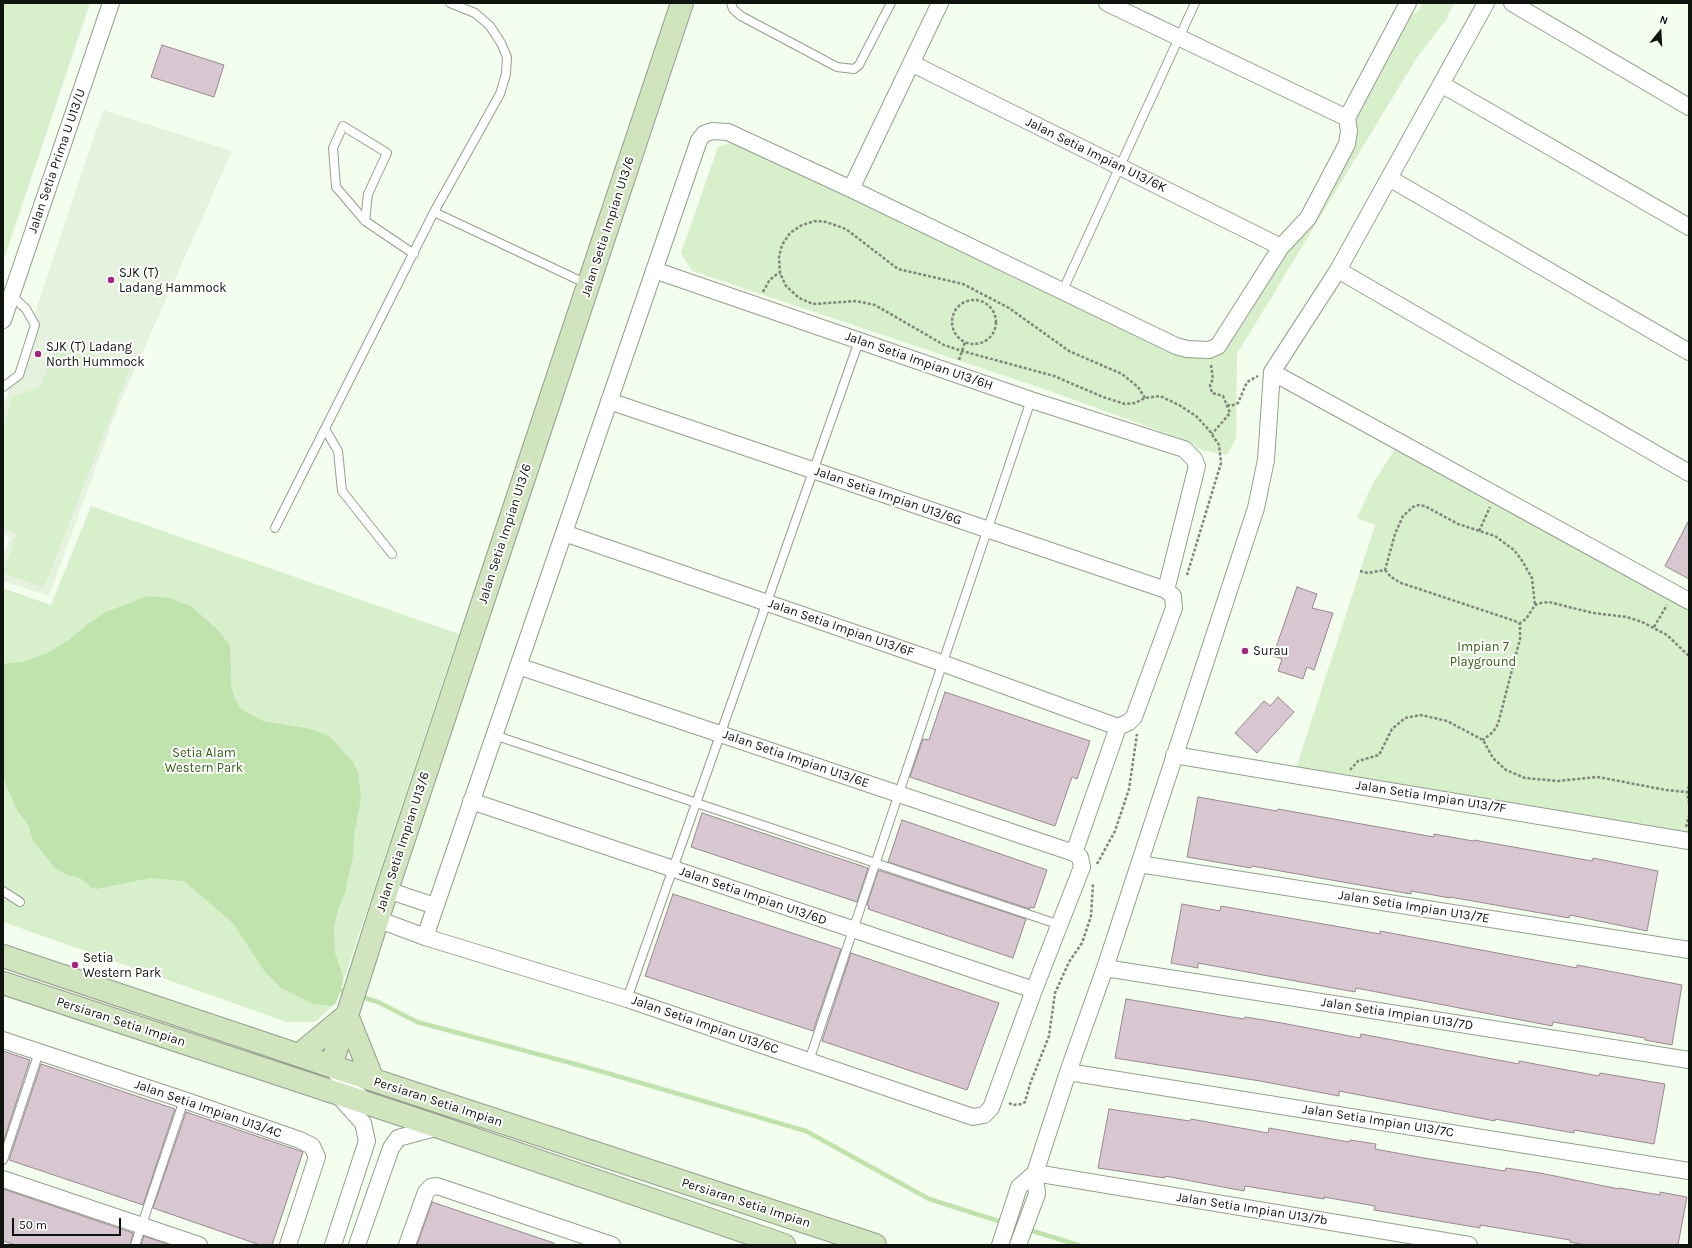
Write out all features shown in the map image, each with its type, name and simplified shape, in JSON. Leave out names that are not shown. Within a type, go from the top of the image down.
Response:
[{"type":"street","name":"Jalan Setia Prima U U13/U","points":[[3,320],[111,3]]},
{"type":"street","name":"Jalan Setia Impian U13/6","points":[[331,1066],[377,919],[682,3]]},
{"type":"street","points":[[851,188],[940,3]]},
{"type":"street","points":[[1106,3],[1347,118]]},
{"type":"street","points":[[425,937],[699,140],[708,133],[720,131],[728,132],[851,188],[1176,346],[1187,349],[1209,350],[1218,346],[1281,247],[1308,218],[1347,144],[1349,131],[1347,118],[1408,3]]},
{"type":"street","points":[[1001,1240],[1020,1187],[1034,1173],[1105,968],[1256,508],[1266,460],[1272,372],[1338,270],[1486,3]]},
{"type":"street","points":[[1512,3],[1689,107]]},
{"type":"street","name":"Jalan Setia Impian U13/6K","points":[[911,63],[1281,247]]},
{"type":"street","points":[[1441,84],[1689,227]]},
{"type":"street","points":[[1389,178],[1689,352]]},
{"type":"street","name":"Jalan Setia Impian U13/6H","points":[[654,270],[1031,400],[1184,449],[1194,459],[1197,466],[1166,590]]},
{"type":"street","points":[[1338,270],[1689,473]]},
{"type":"street","points":[[1272,372],[1689,601]]},
{"type":"street","name":"Jalan Setia Impian U13/6G","points":[[609,400],[1166,590]]},
{"type":"street","name":"Jalan Setia Impian U13/6F","points":[[564,533],[942,663],[1118,726]]},
{"type":"street","points":[[996,1097],[1034,990],[1082,867],[1080,857],[1074,853],[1118,726],[1129,722],[1134,717],[1174,608],[1173,596],[1166,590]]},
{"type":"street","name":"Jalan Setia Impian U13/6E","points":[[518,666],[721,733],[1074,853]]},
{"type":"street","name":"Jalan Setia Impian U13/7F","points":[[1174,755],[1689,841]]},
{"type":"street","name":"Jalan Setia Impian U13/6D","points":[[472,801],[1034,990]]},
{"type":"street","name":"Jalan Setia Impian U13/7E","points":[[1139,864],[1689,950]]},
{"type":"street","points":[[387,890],[435,906]]},
{"type":"street","name":"Jalan Setia Impian U13/6C","points":[[377,919],[425,937],[627,999],[973,1116],[984,1115],[991,1108],[996,1097]]},
{"type":"street","name":"Persiaran Setia Impian","points":[[3,956],[874,1245]]},
{"type":"street","name":"Jalan Setia Impian U13/7D","points":[[1105,968],[1689,1060]]},
{"type":"street","name":"Persiaran Setia Impian","points":[[3,983],[439,1127],[784,1245]]},
{"type":"street","points":[[299,1055],[348,1011],[373,1080]]},
{"type":"street","name":"Jalan Setia Impian U13/4C","points":[[3,1040],[184,1100],[300,1140],[312,1146],[317,1157],[288,1245]]},
{"type":"street","points":[[331,1066],[350,1089],[370,1104]]},
{"type":"street","name":"Jalan Setia Impian U13/7C","points":[[1068,1072],[1689,1170]]},
{"type":"street","points":[[336,1093],[363,1123],[367,1140],[335,1239],[358,1243],[391,1148],[398,1138],[439,1127]]},
{"type":"street","points":[[1019,1245],[1037,1194],[1034,1173]]},
{"type":"street","name":"Jalan Setia Impian U13/7b","points":[[1034,1173],[1470,1245]]},
{"type":"street","points":[[3,1178],[199,1245]]},
{"type":"street","points":[[407,1245],[426,1192],[431,1187],[437,1186],[579,1240],[612,1245]]},
{"type":"lane","points":[[275,528],[434,212],[500,94],[506,74],[507,57],[501,43],[490,26],[475,13],[450,3]]},
{"type":"lane","points":[[731,3],[733,9],[741,16],[837,67],[850,69],[854,69],[859,65],[891,3]]},
{"type":"lane","points":[[1063,290],[1195,3]]},
{"type":"lane","points":[[365,221],[368,194],[387,153],[344,126],[333,148],[336,187],[365,221],[414,254]]},
{"type":"lane","points":[[434,212],[588,285]]},
{"type":"lane","points":[[3,388],[19,375],[35,326],[26,309],[11,295]]},
{"type":"lane","points":[[627,999],[859,341]]},
{"type":"lane","points":[[809,1060],[1031,400]]},
{"type":"lane","points":[[325,429],[338,451],[342,491],[392,554]]},
{"type":"lane","points":[[494,735],[1060,925]]},
{"type":"lane","points":[[3,891],[20,902]]},
{"type":"lane","points":[[3,1160],[39,1052]]},
{"type":"lane","points":[[135,1245],[184,1100]]},
{"type":"path","points":[[1145,398],[1138,386],[1122,374],[1070,351],[1026,319],[986,295],[963,284],[898,269],[846,229],[826,222],[816,221],[802,225],[790,233],[782,245],[779,257],[780,273],[786,286],[799,298],[813,304],[856,301],[875,305],[944,345],[1054,376],[1103,397],[1125,404],[1135,403],[1145,398],[1160,396],[1180,405],[1196,416],[1220,445],[1221,463],[1185,580]]},
{"type":"path","points":[[759,306],[764,289],[769,281],[780,273]]},
{"type":"path","points":[[982,301],[986,295]]},
{"type":"path","points":[[971,300],[982,301],[992,308],[996,319],[995,330],[988,340],[977,344],[965,342],[956,335],[952,325],[953,313],[960,304],[971,300]]},
{"type":"path","points":[[1209,350],[1213,374],[1210,385],[1212,394],[1216,396],[1221,394],[1230,413],[1212,434]]},
{"type":"path","points":[[1227,405],[1231,406],[1238,403],[1247,382],[1256,376],[1272,372]]},
{"type":"path","points":[[1479,530],[1496,494]]},
{"type":"path","points":[[1386,570],[1399,524],[1407,511],[1419,505],[1425,506],[1458,524],[1479,530],[1500,539],[1521,559],[1532,578],[1536,605]]},
{"type":"path","points":[[1360,571],[1368,573],[1386,570]]},
{"type":"path","points":[[1386,570],[1391,577],[1401,583],[1515,621],[1519,624]]},
{"type":"path","points":[[1654,627],[1675,593]]},
{"type":"path","points":[[1519,624],[1526,619],[1536,605],[1541,602],[1549,602],[1594,613],[1627,618],[1654,627],[1667,635],[1689,656]]},
{"type":"path","points":[[1484,740],[1493,732],[1498,724],[1520,639],[1519,624]]},
{"type":"path","points":[[1344,783],[1345,777],[1358,761],[1379,755],[1392,729],[1404,718],[1421,716],[1447,721],[1484,740],[1493,758],[1506,770],[1525,778],[1558,781],[1598,777],[1666,790],[1687,792]]},
{"type":"path","points":[[1096,866],[1115,831],[1129,789],[1138,729]]},
{"type":"path","points":[[1689,786],[1687,792],[1689,803]]},
{"type":"path","points":[[996,1097],[1013,1105],[1026,1102],[1030,1084],[1049,1036],[1055,993],[1069,962],[1082,943],[1091,916],[1093,881]]},
{"type":"shaded area","name":"SJK (T) Ladang Hammock","points":[[103,110],[232,151],[116,412],[49,596],[3,581],[3,556],[10,538],[3,535],[3,408]]},
{"type":"shaded area","points":[[148,596],[169,598],[191,606],[219,631],[230,646],[231,684],[234,697],[241,709],[263,721],[311,729],[329,736],[353,762],[358,772],[361,798],[354,835],[353,856],[345,893],[338,909],[334,928],[335,953],[342,973],[343,982],[336,1003],[331,1006],[313,1004],[281,988],[265,972],[233,923],[184,881],[150,878],[96,889],[92,888],[80,878],[67,875],[55,868],[32,839],[28,824],[18,812],[3,778],[3,664],[23,662],[47,653],[69,640],[89,623],[106,612]]},
{"type":"green space","points":[[3,3],[90,3],[3,262]]},
{"type":"green space","points":[[1423,3],[1454,3],[1446,20],[1416,59],[1237,354],[1236,438],[1227,455],[1205,451],[1182,439],[1041,388],[692,271],[681,253],[718,147],[734,141],[1177,353],[1207,349],[1294,226],[1354,129],[1362,100],[1408,17],[1419,10]]},
{"type":"green space","points":[[58,342],[130,368],[44,587],[3,573],[17,534],[3,528],[3,430],[13,396],[40,387]]},
{"type":"green space","name":"Impian 7 Playground","points":[[1395,449],[1689,602],[1689,833],[1296,768],[1375,525],[1357,518],[1373,483]]},
{"type":"green space","name":"Setia Alam Western Park","points":[[91,506],[459,634],[336,1003],[315,1022],[287,1022],[3,922],[3,588],[51,605]]},
{"type":"building","points":[[162,45],[224,65],[214,97],[151,77]]},
{"type":"building","points":[[1689,520],[1689,579],[1665,566]]},
{"type":"building","points":[[1297,587],[1317,594],[1312,608],[1333,613],[1314,670],[1307,667],[1303,679],[1278,671],[1282,659],[1273,656]]},
{"type":"building","points":[[945,692],[1090,741],[1077,779],[1072,777],[1055,826],[910,777],[923,739],[929,740]]},
{"type":"building","points":[[1278,697],[1294,712],[1257,753],[1235,733],[1264,701],[1270,706]]},
{"type":"building","points":[[1198,797],[1277,811],[1278,809],[1434,837],[1434,834],[1474,840],[1592,861],[1593,858],[1658,871],[1647,931],[1570,915],[1569,918],[1450,897],[1411,891],[1411,894],[1252,866],[1251,868],[1187,857]]},
{"type":"building","points":[[702,813],[868,868],[857,902],[691,847]]},
{"type":"building","points":[[902,820],[1047,870],[1034,908],[1030,907],[1030,909],[888,862]]},
{"type":"building","points":[[878,871],[1026,919],[1013,958],[868,909],[869,906],[867,905]]},
{"type":"building","points":[[673,894],[841,949],[813,1031],[645,976]]},
{"type":"building","points":[[1182,904],[1220,911],[1221,906],[1380,934],[1380,931],[1577,968],[1577,965],[1682,985],[1672,1045],[1645,1040],[1645,1038],[1553,1022],[1552,1026],[1356,988],[1355,992],[1198,963],[1198,968],[1171,963]]},
{"type":"building","points":[[851,953],[999,1003],[967,1090],[822,1041]]},
{"type":"building","points":[[1126,999],[1244,1019],[1245,1017],[1282,1023],[1360,1038],[1361,1034],[1519,1064],[1519,1061],[1599,1076],[1600,1073],[1665,1084],[1654,1144],[1574,1130],[1574,1133],[1495,1119],[1495,1121],[1339,1091],[1339,1096],[1260,1081],[1115,1058]]},
{"type":"building","points":[[3,1051],[30,1060],[3,1143]]},
{"type":"building","points":[[41,1064],[175,1109],[143,1205],[9,1160]]},
{"type":"building","points":[[1109,1109],[1190,1121],[1191,1119],[1268,1133],[1269,1128],[1349,1142],[1350,1140],[1376,1144],[1375,1149],[1424,1158],[1505,1171],[1506,1168],[1540,1173],[1619,1189],[1660,1195],[1660,1192],[1687,1197],[1678,1245],[1586,1245],[1570,1242],[1570,1240],[1480,1225],[1480,1228],[1374,1210],[1375,1206],[1324,1197],[1324,1199],[1245,1186],[1244,1191],[1165,1176],[1165,1178],[1098,1168]]},
{"type":"building","points":[[186,1112],[303,1152],[272,1245],[260,1245],[153,1208]]},
{"type":"building","points":[[3,1189],[133,1233],[130,1245],[16,1245],[3,1241]]},
{"type":"building","points":[[432,1202],[554,1243],[554,1245],[417,1245]]},
{"type":"building","points":[[144,1236],[167,1244],[167,1245],[141,1245]]},
{"type":"waterway","points":[[340,990],[348,993]]},
{"type":"waterway","points":[[359,996],[378,1002],[417,1022],[586,1067],[806,1131],[929,1199],[1005,1223]]},
{"type":"waterway","points":[[1026,1229],[1078,1245]]},
{"type":"place","name":"SJK (T) Ladang Hammock","points":[[111,280]]},
{"type":"place","name":"SJK (T) Ladang North Hummock","points":[[38,354]]},
{"type":"place","name":"Surau","points":[[1245,651]]},
{"type":"place","name":"Setia Western Park","points":[[75,965]]}]
